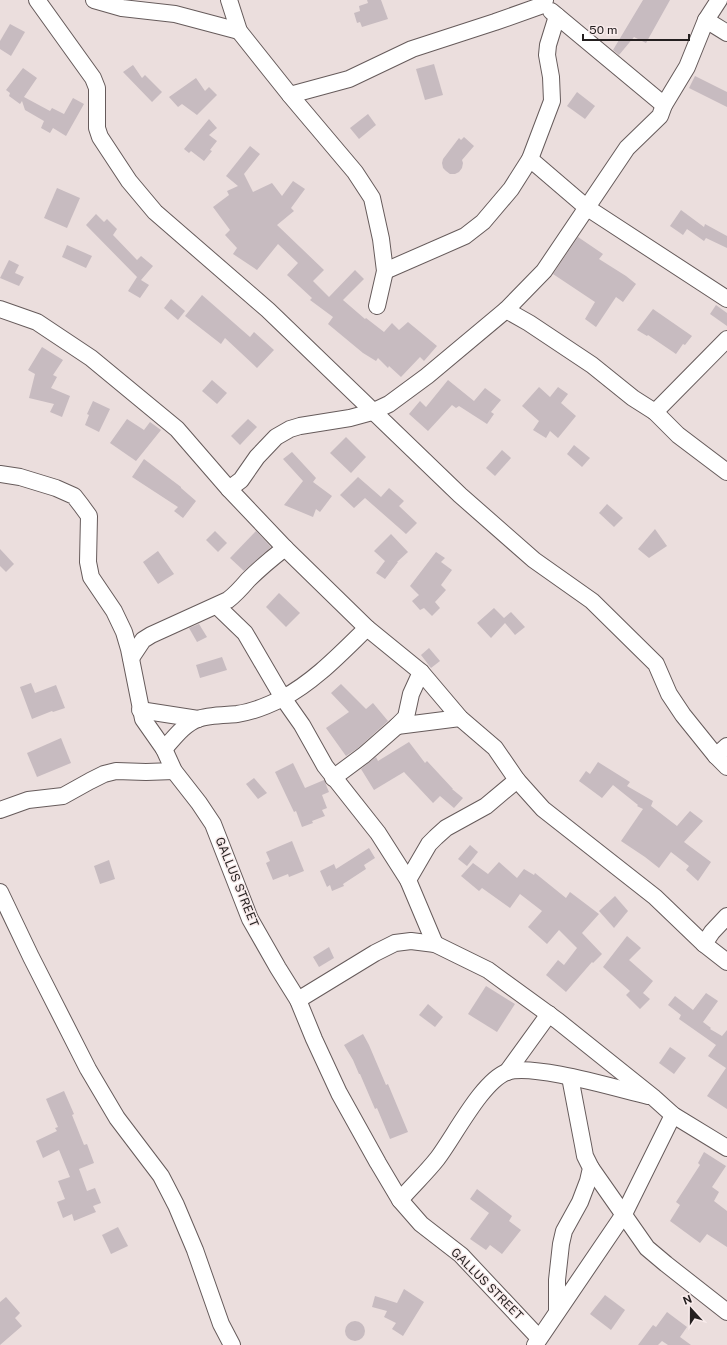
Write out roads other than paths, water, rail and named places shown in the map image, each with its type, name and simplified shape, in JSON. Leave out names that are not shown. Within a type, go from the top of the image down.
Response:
[{"type":"street","points":[[37,0],[93,78],[97,88],[97,128],[100,136],[129,181],[155,212],[268,310],[372,412],[460,495],[534,560],[592,601],[656,664],[669,694],[683,715],[723,756]]},
{"type":"street","points":[[94,0],[122,8],[175,14],[239,31]]},
{"type":"street","points":[[229,0],[239,31],[290,95],[355,172],[372,198],[381,239],[385,271],[377,306]]},
{"type":"street","points":[[229,489],[241,480],[257,457],[276,437],[300,426],[350,418],[372,412],[389,404],[427,376],[506,310],[544,270],[627,148],[660,116],[664,105],[687,67],[706,20],[719,0]]},
{"type":"street","points":[[290,95],[349,79],[412,49],[495,22],[544,2],[558,16],[664,105]]},
{"type":"street","points":[[385,271],[465,236],[482,222],[511,189],[530,159],[552,101],[551,77],[547,55],[548,45],[558,16]]},
{"type":"street","points":[[706,20],[727,33]]},
{"type":"street","points":[[530,159],[586,207],[727,299]]},
{"type":"street","points":[[0,309],[37,322],[90,358],[177,429],[229,489],[285,548],[367,628],[421,672],[460,718],[495,748],[517,780],[544,809],[655,897],[704,944],[727,962]]},
{"type":"street","points":[[506,310],[529,323],[592,365],[633,398],[655,412],[678,435],[727,472]]},
{"type":"street","points":[[655,412],[727,339]]},
{"type":"street","name":"GALLUS STREET","points":[[0,474],[20,477],[56,488],[74,496],[89,516],[88,562],[91,577],[114,611],[124,632],[131,658],[140,710],[143,719],[164,749],[174,771],[199,802],[213,824],[250,919],[298,1000],[339,1093],[400,1200],[421,1224],[461,1255],[537,1341]]},
{"type":"street","points":[[131,658],[143,640],[151,635],[217,606],[238,593],[248,580],[269,560],[285,548]]},
{"type":"street","points":[[217,606],[245,633],[283,698],[302,725],[325,766],[378,833],[408,880],[435,944]]},
{"type":"street","points":[[140,710],[198,719],[256,709],[283,698],[313,677],[336,658],[367,628]]},
{"type":"street","points":[[333,778],[364,755],[406,717],[411,694],[421,672]]},
{"type":"street","points":[[397,726],[460,718]]},
{"type":"street","points":[[164,749],[186,726],[198,719]]},
{"type":"street","points":[[0,810],[28,800],[63,796],[104,774],[116,771],[174,771]]},
{"type":"street","points":[[408,880],[429,844],[436,837],[446,828],[486,806],[517,780]]},
{"type":"street","points":[[0,892],[64,1025],[88,1069],[117,1118],[160,1176],[176,1205],[195,1250],[221,1324],[232,1345]]},
{"type":"street","points":[[704,944],[712,932],[727,916]]},
{"type":"street","points":[[298,1000],[375,953],[395,943],[411,941],[435,944],[488,970],[549,1014],[653,1097],[672,1116],[727,1148]]},
{"type":"street","points":[[507,1072],[549,1014]]},
{"type":"street","points":[[400,1200],[437,1160],[478,1099],[495,1079],[507,1072],[520,1070],[553,1073],[653,1097]]},
{"type":"street","points":[[570,1077],[583,1145],[591,1168],[647,1248],[727,1312]]},
{"type":"street","points":[[537,1341],[624,1214],[672,1116]]},
{"type":"street","points":[[557,1312],[557,1280],[564,1231],[580,1202],[591,1168]]}]
